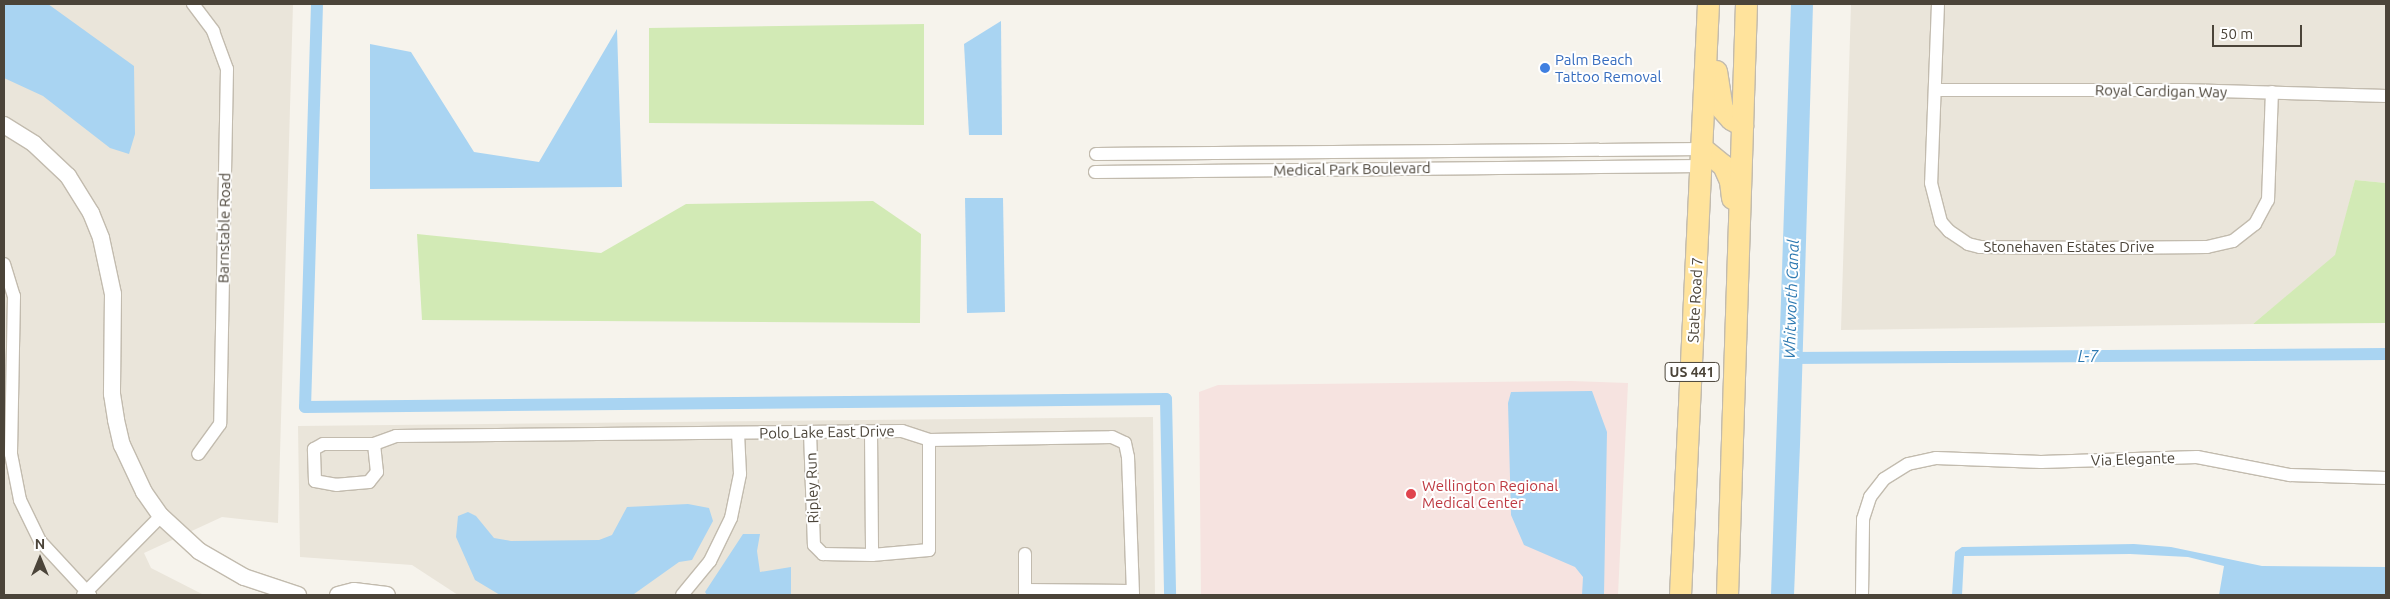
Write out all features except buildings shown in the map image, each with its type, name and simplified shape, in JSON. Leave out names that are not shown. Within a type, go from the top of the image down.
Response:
[{"type":"main road","points":[[1709,4],[1718,92],[1722,109],[1731,119],[1742,125]]},
{"type":"main road","name":"State Road 7","points":[[1680,595],[1703,158],[1709,4]]},
{"type":"main road","name":"US 441","points":[[1727,595],[1746,4]]},
{"type":"main road","points":[[1703,158],[1723,165],[1730,181],[1738,255]]},
{"type":"street","name":"Barnstable Road","points":[[193,4],[213,31],[227,68],[220,424],[198,454]]},
{"type":"street","name":"Stonehaven Estates Drive","points":[[1938,4],[1931,183],[1936,211],[1948,232],[1980,247],[2207,247],[2233,241],[2255,224],[2268,200],[2272,92]]},
{"type":"street","name":"Royal Cardigan Way","points":[[1935,90],[2272,92],[2386,96]]},
{"type":"street","points":[[4,125],[34,144],[68,176],[91,213],[101,238],[113,294],[112,394],[116,420],[132,470],[161,516],[179,535],[218,564],[268,587],[298,595]]},
{"type":"street","name":"Medical Park Boulevard","points":[[1096,154],[1608,149],[1703,158]]},
{"type":"street","points":[[1608,149],[1608,167]]},
{"type":"street","name":"Medical Park Boulevard","points":[[1096,172],[1608,167],[1703,158]]},
{"type":"street","points":[[4,264],[14,296],[15,315],[11,454],[20,500],[40,541],[87,594],[161,516]]},
{"type":"street","name":"Polo Lake East Drive","points":[[374,444],[377,472],[369,482],[337,485],[315,481],[314,449],[322,444],[374,444],[396,436],[902,431],[929,440],[1112,437],[1125,443],[1132,593]]},
{"type":"street","name":"Ripley Run","points":[[810,432],[814,545],[824,554],[872,555]]},
{"type":"street","points":[[871,432],[872,555],[929,550],[929,440]]},
{"type":"street","points":[[682,595],[710,562],[731,518],[740,474],[738,433]]},
{"type":"street","name":"Via Elegante","points":[[1862,595],[1864,519],[1870,497],[1884,479],[1908,464],[1936,458],[2041,462],[2197,457],[2290,475],[2386,478]]},
{"type":"street","points":[[1025,554],[1025,593],[1132,593]]},
{"type":"street","points":[[338,595],[354,591],[387,595]]},
{"type":"shaded area","points":[[4,4],[293,4],[278,523],[222,517],[144,553],[151,568],[204,595],[4,595]]},
{"type":"shaded area","points":[[1851,4],[2386,4],[2386,183],[2355,180],[2336,255],[2253,324],[1841,330]]},
{"type":"shaded area","name":"Wellington Regional Medical Center","points":[[1571,381],[1628,383],[1618,595],[1201,595],[1199,392],[1218,385]]},
{"type":"shaded area","points":[[1153,417],[1155,595],[458,595],[412,565],[300,557],[298,426]]},
{"type":"green space","points":[[924,24],[924,125],[649,123],[649,28]]},
{"type":"green space","points":[[2355,180],[2386,183],[2386,323],[2253,324],[2335,255]]},
{"type":"green space","points":[[873,201],[921,234],[920,323],[422,320],[417,234],[601,253],[686,204]]},
{"type":"water","points":[[4,4],[48,4],[134,66],[135,134],[129,154],[110,148],[43,96],[4,78]]},
{"type":"water","name":"Whitworth Canal","points":[[1791,4],[1813,4],[1800,445],[1794,595],[1771,595]]},
{"type":"water","points":[[1001,21],[1002,135],[969,135],[964,44]]},
{"type":"water","points":[[617,29],[622,187],[370,189],[370,44],[411,52],[474,152],[539,162]]},
{"type":"water","points":[[965,198],[1003,198],[1005,312],[967,313]]},
{"type":"water","points":[[1592,391],[1607,432],[1604,595],[1582,595],[1583,577],[1575,567],[1524,545],[1511,515],[1508,403],[1511,392]]},
{"type":"water","points":[[688,504],[709,508],[713,521],[692,560],[679,562],[634,594],[500,595],[475,580],[456,537],[458,516],[468,512],[476,516],[494,538],[511,541],[599,540],[612,535],[627,507]]},
{"type":"water","points":[[743,534],[760,534],[757,551],[760,572],[791,567],[791,595],[707,595],[705,592]]},
{"type":"water","points":[[2134,544],[2171,547],[2262,566],[2386,567],[2386,595],[2219,595],[2224,566],[2188,557],[2130,554],[1964,556],[1962,595],[1952,595],[1955,552],[1962,547]]},
{"type":"waterway","points":[[317,4],[305,407],[1166,399],[1170,595]]},
{"type":"waterway","name":"L-7","points":[[1790,358],[2386,354]]},
{"type":"place","name":"Palm Beach Tattoo Removal","points":[[1545,68]]},
{"type":"place","name":"Wellington Regional Medical Center","points":[[1411,494]]}]
